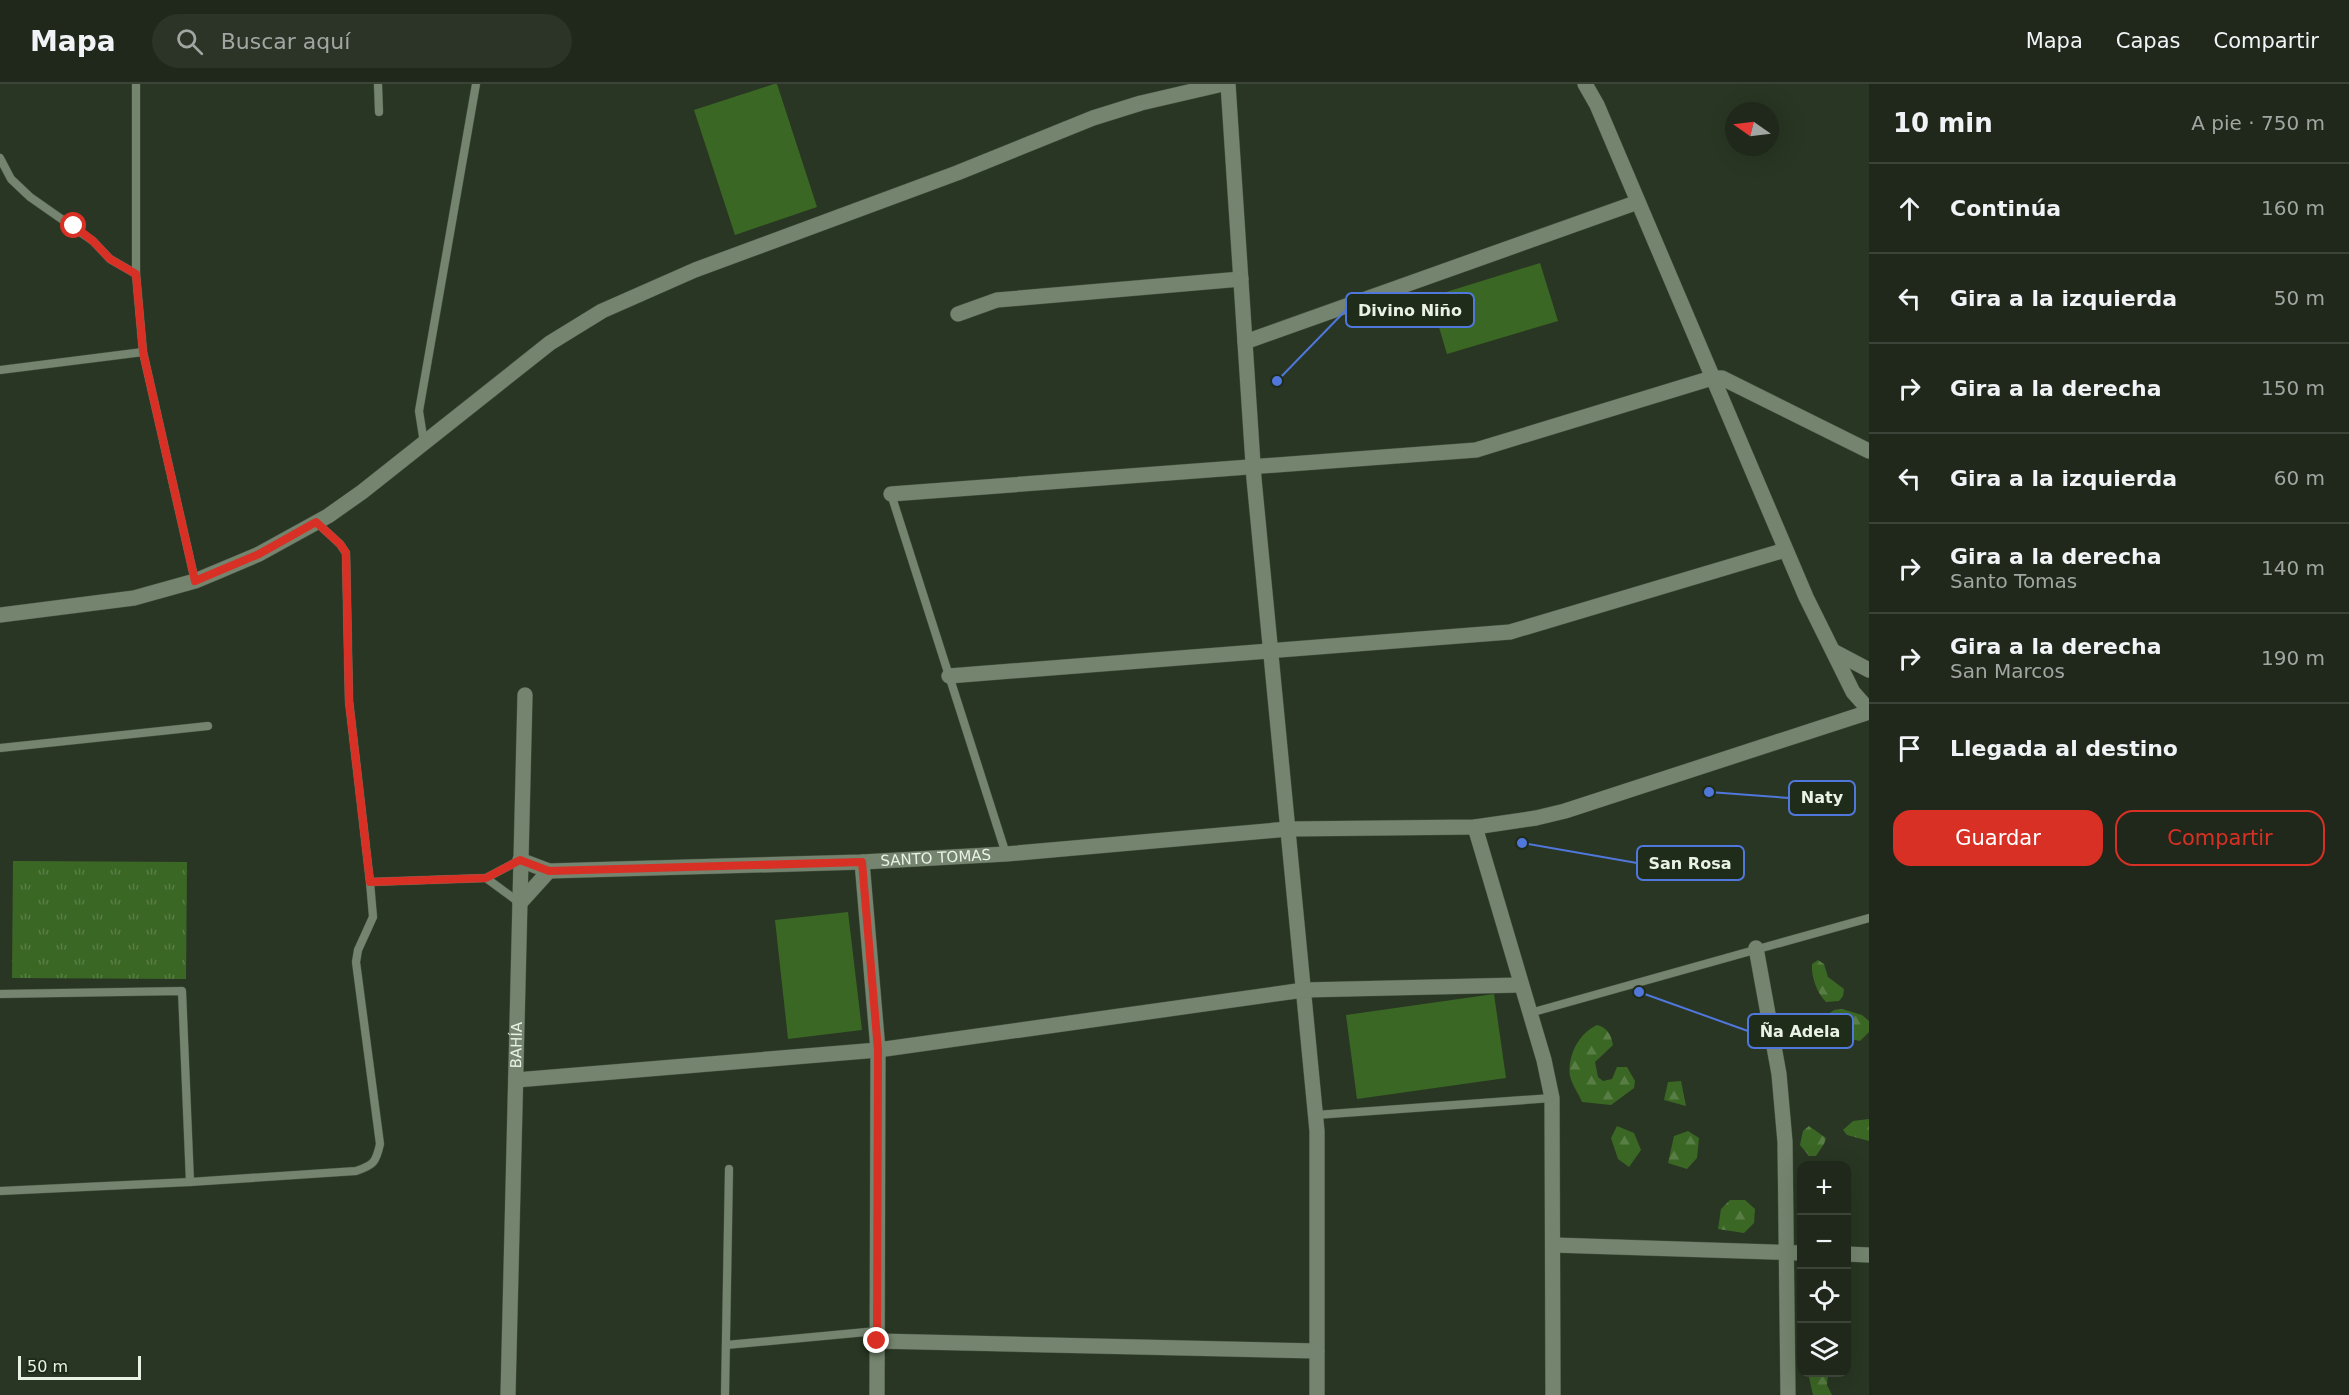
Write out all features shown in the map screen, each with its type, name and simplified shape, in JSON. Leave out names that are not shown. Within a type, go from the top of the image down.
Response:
[{"type":"street","points":[[0,615],[135,598],[195,581],[259,554],[316,522],[362,492],[575,325],[629,297],[717,261],[957,173],[1093,118],[1202,86],[1223,84]]},
{"type":"street","points":[[1228,84],[1253,466],[1316,1115],[1317,1395]]},
{"type":"street","points":[[1585,84],[1597,105],[1785,550],[1853,692],[1869,711]]},
{"type":"street","points":[[1245,342],[1638,202]]},
{"type":"street","points":[[958,314],[997,300],[1241,279]]},
{"type":"street","points":[[891,494],[1476,450],[1712,378],[1722,378],[1869,451]]},
{"type":"street","points":[[949,676],[1510,632],[1785,550]]},
{"type":"street","points":[[1833,651],[1869,670]]},
{"type":"street","name":"BAHÍA","points":[[508,1395],[525,695]]},
{"type":"street","name":"SANTO TOMAS","points":[[520,860],[549,871],[862,862],[1006,854],[1288,829],[1475,827],[1536,818],[1565,811],[1869,711]]},
{"type":"street","points":[[1475,827],[1544,1060],[1552,1098],[1553,1395]]},
{"type":"street","points":[[862,862],[878,1050],[876,1395]]},
{"type":"street","points":[[520,903],[549,871]]},
{"type":"street","points":[[1756,948],[1779,1074],[1794,1253],[1788,1395]]},
{"type":"street","points":[[516,1080],[878,1050],[1304,990],[1520,985]]},
{"type":"street","points":[[1553,1245],[1794,1253]]},
{"type":"street","points":[[1851,1254],[1869,1255]]},
{"type":"street","points":[[877,1336],[1317,1351]]},
{"type":"lane","points":[[136,84],[136,274],[143,352],[195,581]]},
{"type":"lane","points":[[378,84],[379,112]]},
{"type":"lane","points":[[424,443],[419,411],[476,84]]},
{"type":"lane","points":[[0,158],[11,179],[30,197],[93,241],[110,259],[136,274]]},
{"type":"lane","points":[[0,370],[143,352]]},
{"type":"lane","points":[[891,494],[1006,854]]},
{"type":"lane","points":[[0,1191],[356,1171],[368,1167],[376,1160],[380,1144],[356,962],[358,950],[373,917],[349,701],[346,553],[340,544],[316,522]]},
{"type":"lane","points":[[0,748],[208,726]]},
{"type":"lane","points":[[370,882],[486,878],[520,860]]},
{"type":"lane","points":[[486,878],[520,903]]},
{"type":"lane","points":[[1530,1013],[1869,918]]},
{"type":"lane","points":[[0,994],[182,990],[190,1182]]},
{"type":"lane","points":[[1316,1115],[1552,1098]]},
{"type":"lane","points":[[725,1395],[729,1169]]},
{"type":"lane","points":[[726,1345],[877,1336]]},
{"type":"green space","points":[[777,84],[817,207],[735,235],[694,110]]},
{"type":"green space","points":[[1540,263],[1558,321],[1447,354],[1430,297]]},
{"type":"green space","points":[[13,861],[187,862],[186,979],[12,978]]},
{"type":"green space","points":[[848,912],[862,1030],[788,1039],[775,920]]},
{"type":"green space","points":[[1818,960],[1824,964],[1828,977],[1844,989],[1839,1001],[1826,1002],[1817,989],[1812,974],[1812,964]]},
{"type":"green space","points":[[1494,994],[1506,1078],[1357,1099],[1346,1015]]},
{"type":"green space","points":[[1842,1009],[1862,1015],[1869,1021],[1869,1032],[1860,1041],[1831,1030],[1827,1025],[1824,1017],[1834,1010]]},
{"type":"green space","points":[[1597,1025],[1608,1032],[1613,1045],[1595,1062],[1598,1077],[1603,1081],[1612,1079],[1617,1067],[1627,1067],[1635,1081],[1634,1088],[1611,1105],[1582,1102],[1570,1076],[1572,1053],[1580,1039]]},
{"type":"green space","points":[[1681,1081],[1686,1106],[1664,1100],[1668,1082]]},
{"type":"green space","points":[[1869,1119],[1869,1141],[1847,1135],[1843,1130],[1853,1121]]},
{"type":"green space","points":[[1617,1126],[1634,1133],[1641,1150],[1629,1167],[1618,1159],[1611,1138]]},
{"type":"green space","points":[[1809,1126],[1826,1138],[1816,1156],[1809,1156],[1800,1145],[1803,1131]]},
{"type":"green space","points":[[1688,1131],[1699,1138],[1697,1158],[1687,1169],[1668,1163],[1674,1136]]},
{"type":"green space","points":[[1730,1200],[1745,1200],[1755,1209],[1754,1223],[1744,1233],[1718,1229],[1721,1209]]},
{"type":"green space","points":[[1809,1377],[1828,1377],[1827,1385],[1832,1395],[1813,1395]]},
{"type":"place","name":"Divino Niño","points":[[1277,381]]},
{"type":"place","name":"Naty","points":[[1709,792]]},
{"type":"place","name":"San Rosa","points":[[1522,843]]},
{"type":"place","name":"Ña Adela","points":[[1639,992]]},
{"type":"route","points":[[74,226],[110,259],[136,274],[143,352],[195,581],[259,554],[316,522],[340,544],[346,553],[349,701],[370,882],[486,878],[520,860],[549,871],[862,862],[878,1050],[877,1341]]}]
